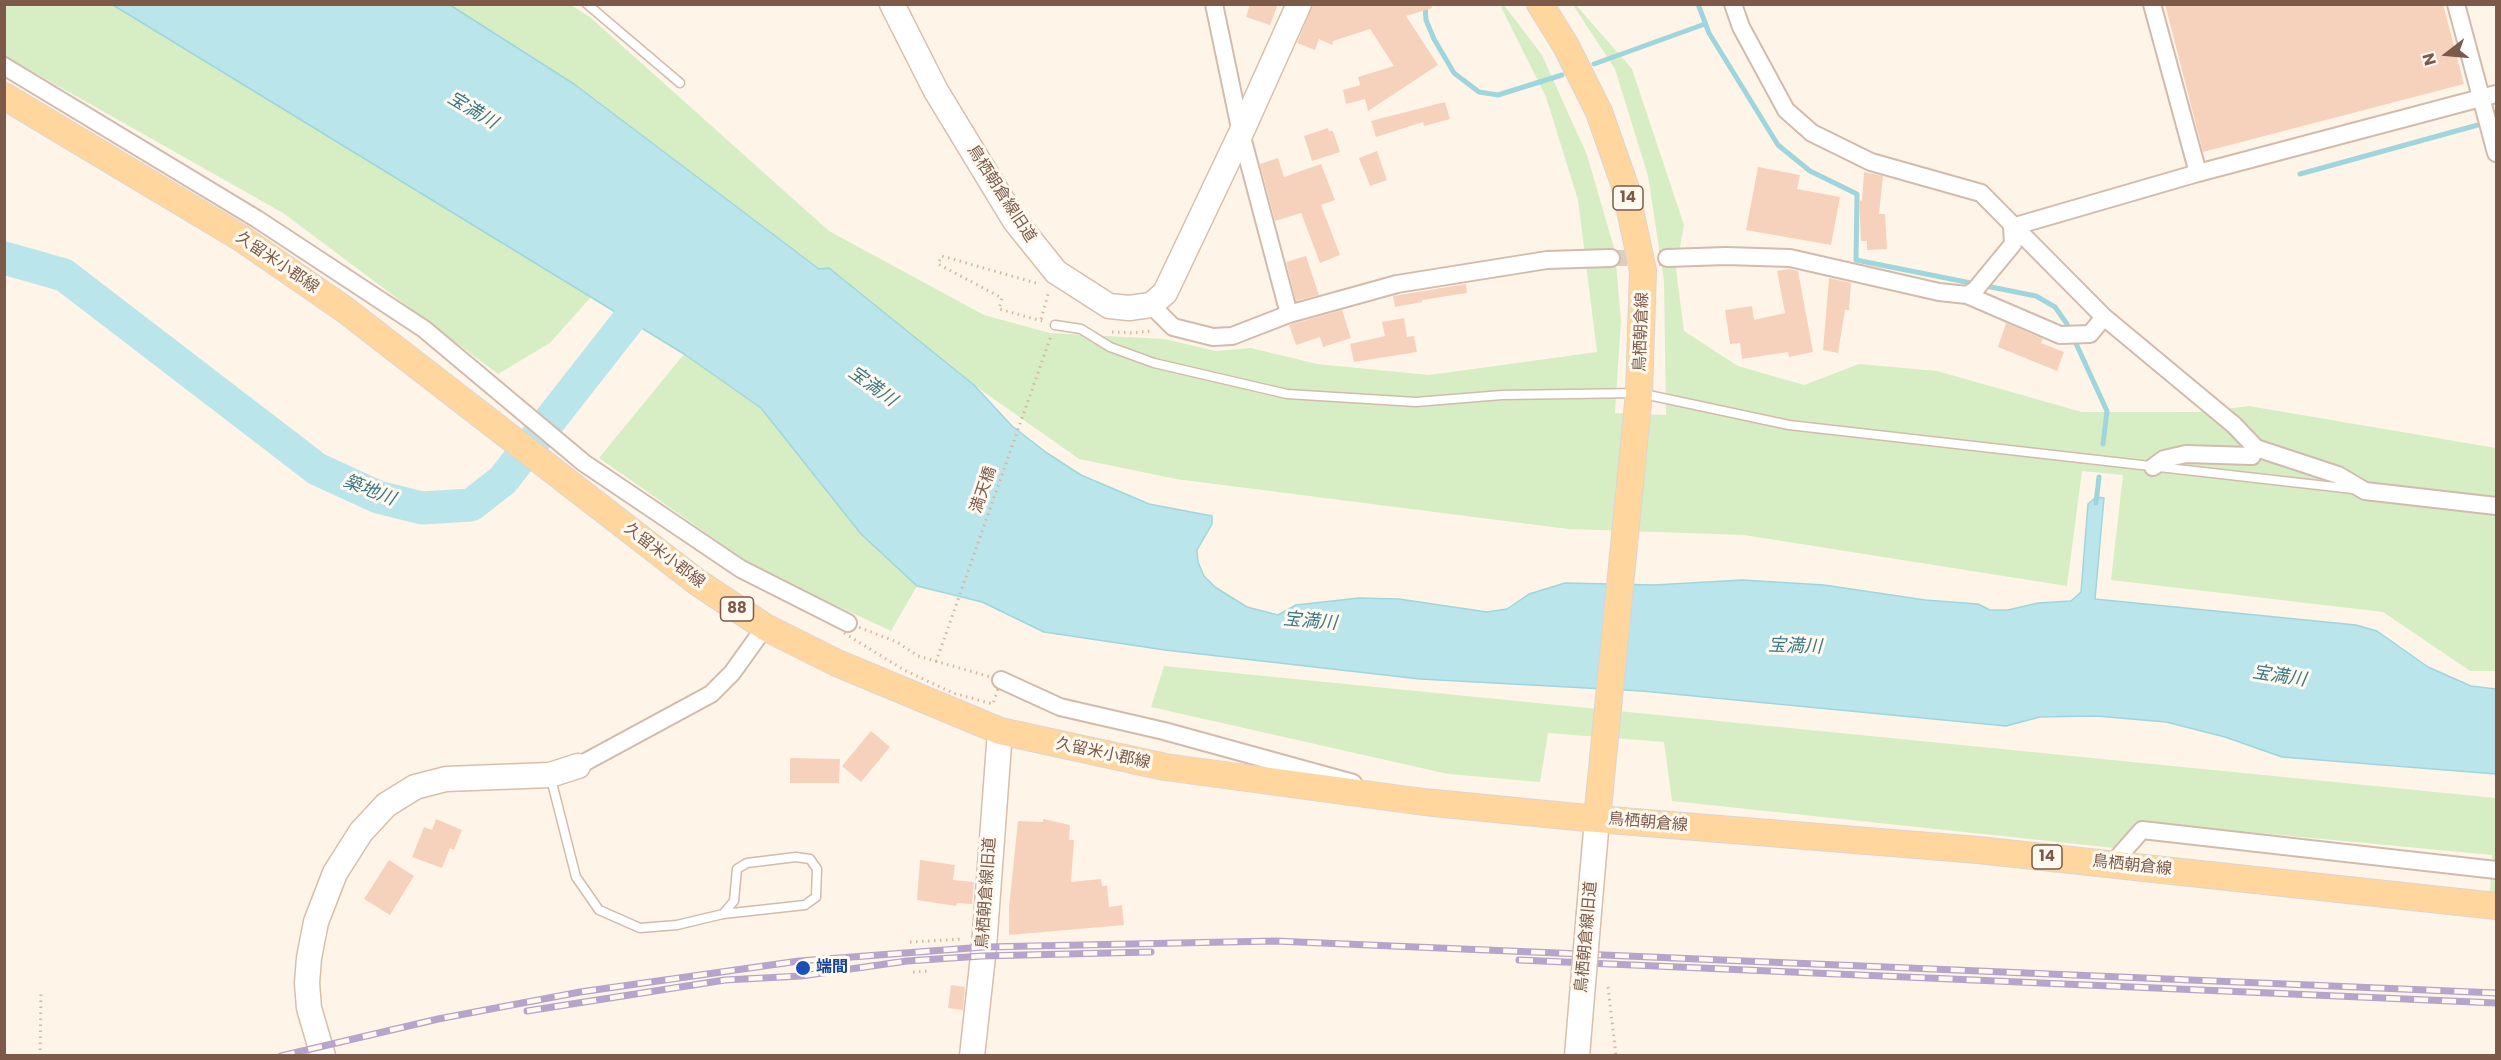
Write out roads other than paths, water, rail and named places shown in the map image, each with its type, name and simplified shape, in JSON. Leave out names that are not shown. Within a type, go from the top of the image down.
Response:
[{"type":"main road","name":"鳥栖朝倉線","points":[[1540,4],[1566,46],[1599,112],[1625,186],[1643,271],[1639,402],[1606,758],[1598,819],[1978,850],[2496,906]]},
{"type":"main road","name":"久留米小郡線","points":[[4,96],[242,238],[335,303],[697,582],[765,627],[837,663],[1000,731],[1165,767],[1424,802],[1598,819]]},
{"type":"street","name":"鳥栖朝倉線旧道","points":[[892,4],[936,91],[1015,221],[1056,272],[1109,306],[1129,308],[1158,299]]},
{"type":"street","points":[[1215,4],[1241,133],[1289,315]]},
{"type":"street","points":[[1299,4],[1241,133],[1158,299],[1173,327],[1213,338],[1232,336],[1289,315],[1397,284],[1460,272],[1547,260],[1611,258]]},
{"type":"street","points":[[1732,4],[1741,27],[1786,110],[1812,133],[1871,162],[1981,193],[2012,227],[2104,317],[2234,425],[2256,448],[2338,475],[2365,490],[2496,506]]},
{"type":"street","points":[[2152,4],[2198,173]]},
{"type":"street","points":[[2456,4],[2488,102],[2494,145]]},
{"type":"street","points":[[4,66],[287,238],[424,329],[584,463],[741,569],[848,623]]},
{"type":"street","points":[[2012,227],[2198,173],[2488,102]]},
{"type":"street","points":[[1967,295],[1975,290],[2013,244],[2012,227]]},
{"type":"street","points":[[1666,258],[1726,256],[1790,258],[1939,292],[1967,295],[2060,335],[2090,333],[2104,317]]},
{"type":"street","points":[[2153,467],[2164,459],[2186,454],[2252,456],[2256,448]]},
{"type":"street","points":[[323,1056],[309,1008],[307,983],[316,922],[335,873],[361,832],[386,805],[415,787],[446,779],[550,775],[578,766],[711,694],[732,673],[765,627]]},
{"type":"street","points":[[1001,680],[1060,707],[1164,731],[1424,802]]},
{"type":"street","name":"鳥栖朝倉線旧道","points":[[972,1056],[984,938],[1000,731]]},
{"type":"street","name":"鳥栖朝倉線旧道","points":[[1577,1056],[1598,819]]},
{"type":"street","points":[[2112,864],[2142,830],[2496,870]]},
{"type":"lane","points":[[587,4],[680,82]]},
{"type":"lane","points":[[1055,325],[1081,329],[1110,347],[1154,363],[1287,394],[1416,402],[1502,395],[1639,402],[1789,425],[2365,490]]},
{"type":"lane","points":[[550,775],[576,877],[599,910],[640,928],[677,925],[723,914],[805,905],[816,897],[817,869],[810,859],[796,857],[747,862],[737,868],[734,901],[723,914]]},
{"type":"water","name":"宝満川","points":[[113,5],[450,5],[574,84],[819,269],[829,268],[974,385],[1012,426],[1047,453],[1081,475],[1149,504],[1212,516],[1212,524],[1197,550],[1198,562],[1204,576],[1215,587],[1247,607],[1278,615],[1296,605],[1359,598],[1399,599],[1487,612],[1507,609],[1529,594],[1565,583],[1654,585],[1742,580],[1824,585],[1925,600],[1978,604],[1990,610],[2008,610],[2038,603],[2071,601],[2081,592],[2088,504],[2096,497],[2104,498],[2095,599],[2356,625],[2377,631],[2428,667],[2471,686],[2496,689],[2496,774],[2282,757],[2225,737],[2166,722],[2096,716],[2040,717],[2006,726],[1642,691],[1420,679],[1165,650],[1044,632],[982,602],[917,586],[861,534],[761,408],[684,354]]},
{"type":"waterway","points":[[1425,4],[1426,20],[1434,39],[1454,73],[1479,92],[1498,95],[1562,75]]},
{"type":"waterway","points":[[1698,4],[1709,33],[1778,145],[1810,171],[1857,194],[1856,260],[2036,296],[2055,307],[2067,324],[2107,411],[2103,444]]},
{"type":"waterway","points":[[1594,64],[1705,24]]},
{"type":"waterway","points":[[2300,174],[2496,120]]},
{"type":"waterway","name":"築地川","points":[[4,258],[64,275],[317,469],[378,497],[422,508],[471,505],[503,480],[655,286]]},
{"type":"waterway","points":[[2096,503],[2099,477]]},
{"type":"tunnel","points":[[1611,258],[1667,258]]},
{"type":"railway","points":[[281,1056],[438,1019],[580,992],[799,961],[984,947],[1275,941],[2496,993]]},
{"type":"railway","points":[[527,1011],[725,980],[801,976],[907,961],[982,956],[1151,952]]},
{"type":"railway","points":[[1519,960],[2496,1003]]},
{"type":"place","name":"端間","points":[[803,968]]}]
